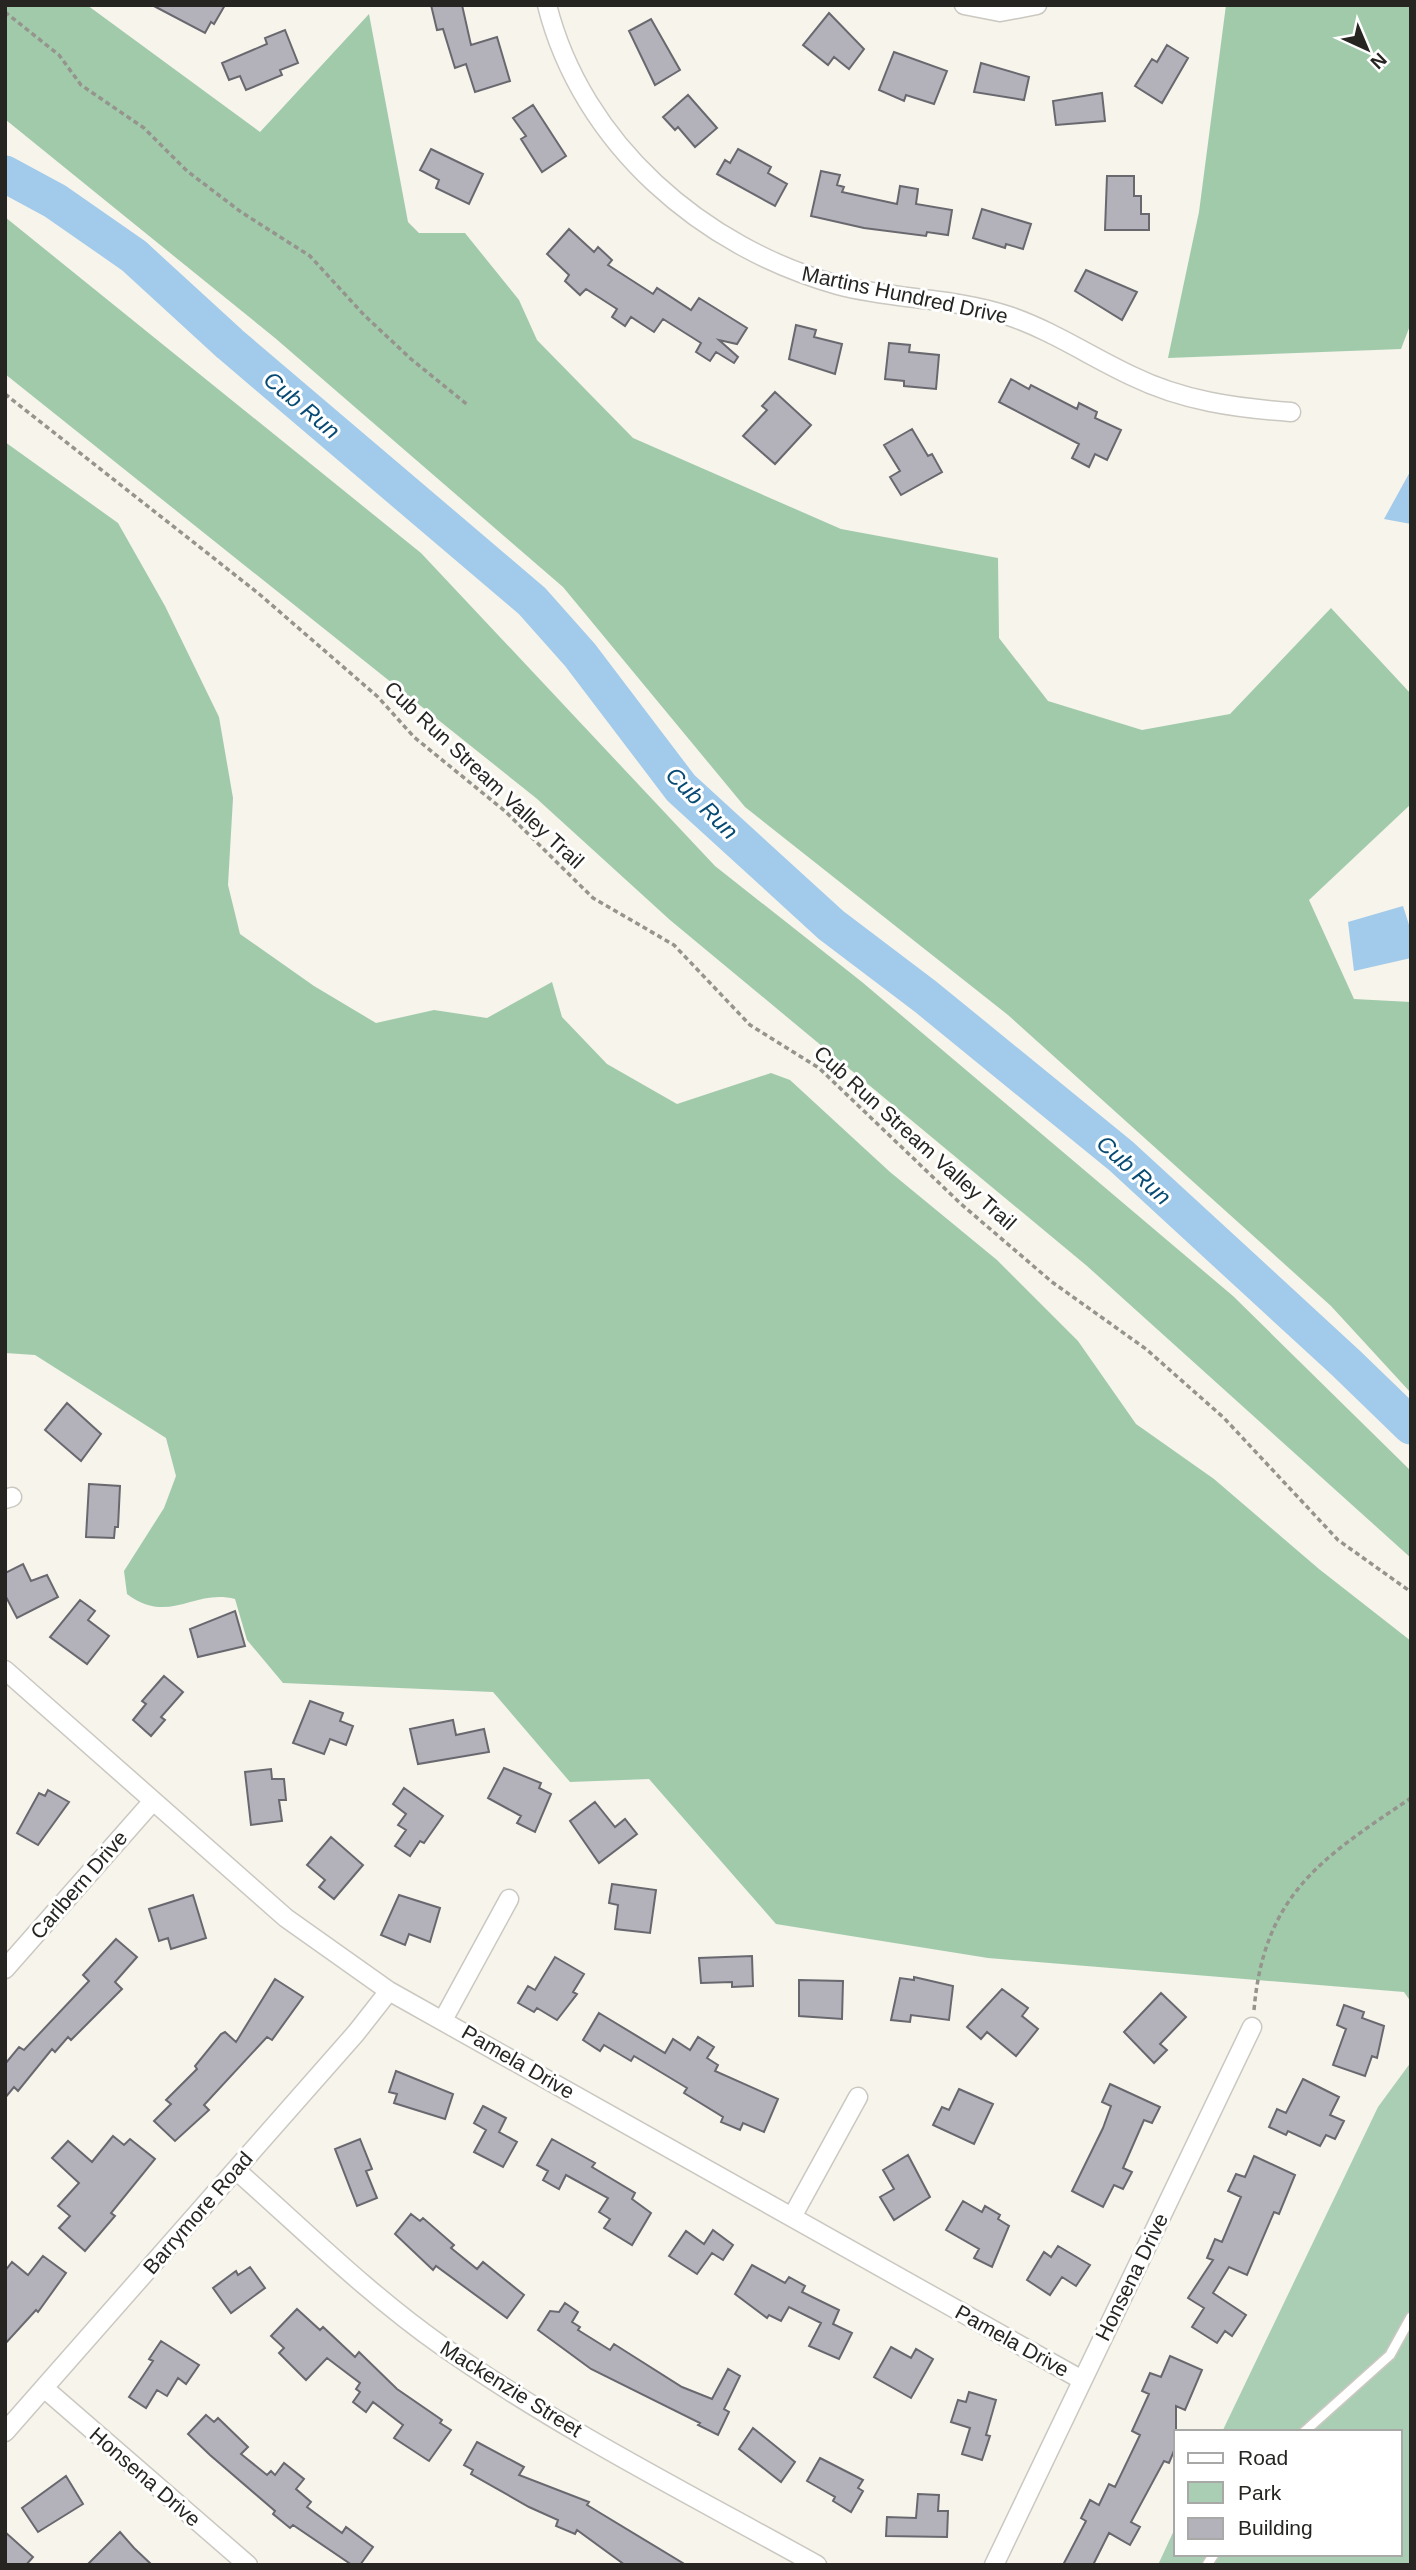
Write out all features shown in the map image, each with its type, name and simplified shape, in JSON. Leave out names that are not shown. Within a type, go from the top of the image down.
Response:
[{"type":"street","name":"Martins Hundred Drive","points":[[547,5],[578,84],[617,143],[666,195],[724,237],[755,255],[840,286],[954,302],[1010,316],[1060,337],[1134,377],[1186,397],[1227,407],[1291,412]]},
{"type":"street","points":[[964,5],[1000,12],[1037,5]]},
{"type":"street","name":"Pamela Drive","points":[[5,1670],[286,1918],[388,1992],[443,2020],[1082,2380]]},
{"type":"street","name":"Carlbern Drive","points":[[5,1969],[153,1801]]},
{"type":"street","points":[[443,2020],[509,1899]]},
{"type":"street","name":"Barrymore Road","points":[[5,2432],[236,2170],[388,1992]]},
{"type":"street","name":"Honsena Drive","points":[[994,2565],[1252,2028]]},
{"type":"street","points":[[792,2217],[858,2097]]},
{"type":"street","name":"Mackenzie Street","points":[[236,2170],[400,2314],[486,2377],[579,2433],[817,2565]]},
{"type":"street","name":"Honsena Drive","points":[[44,2388],[248,2565]]},
{"type":"lane","points":[[1306,2430],[1390,2355],[1411,2317]]},
{"type":"path","points":[[5,12],[59,55],[81,85],[144,128],[187,171],[241,212],[310,257],[364,315],[411,359],[469,406]]},
{"type":"path","name":"Cub Run Stream Valley Trail","points":[[5,394],[258,593],[378,697],[414,737],[506,811],[593,898],[674,945],[751,1025],[819,1068],[961,1204],[1052,1282],[1146,1349],[1224,1418],[1338,1540],[1411,1592]]},
{"type":"path","points":[[1252,2028],[1262,1956],[1280,1912],[1303,1879],[1326,1857],[1411,1798]]},
{"type":"green space","points":[[5,5],[87,5],[260,132],[369,14],[408,222],[419,233],[465,233],[519,300],[537,340],[633,438],[841,529],[998,558],[999,638],[1048,701],[1142,730],[1230,714],[1331,608],[1411,694],[1411,804],[1309,900],[1354,999],[1411,1002],[1411,1393],[1331,1306],[1008,1015],[745,807],[563,587],[275,338],[6,120]]},
{"type":"green space","points":[[1226,5],[1411,5],[1411,323],[1401,349],[1168,358],[1199,212]]},
{"type":"green space","points":[[5,217],[421,553],[715,866],[862,982],[1233,1296],[1411,1471],[1411,1558],[1087,1266],[670,920],[536,798],[5,374]]},
{"type":"green space","points":[[5,442],[118,523],[165,606],[219,717],[233,798],[228,885],[240,934],[314,986],[376,1023],[434,1010],[487,1018],[552,982],[562,1017],[607,1064],[677,1104],[771,1073],[790,1080],[890,1172],[997,1260],[1078,1341],[1136,1424],[1214,1479],[1319,1569],[1411,1641],[1411,2002],[1404,1992],[988,1958],[776,1924],[649,1779],[570,1782],[493,1692],[283,1683],[247,1640],[235,1599],[207,1598],[169,1607],[156,1607],[127,1594],[124,1571],[164,1508],[176,1476],[166,1438],[35,1355],[5,1353]]},
{"type":"green space","points":[[1411,2062],[1411,2565],[1158,2565],[1174,2530],[1174,2556],[1402,2556],[1402,2430],[1223,2430],[1378,2107]]},
{"type":"water","points":[[1411,470],[1411,524],[1384,519]]},
{"type":"water","points":[[1403,906],[1411,931],[1411,958],[1354,971],[1348,922]]},
{"type":"building","points":[[152,5],[225,5],[205,33]]},
{"type":"building","points":[[431,5],[462,5],[471,45],[497,37],[510,81],[475,92],[466,64],[455,68],[443,29],[437,30]]},
{"type":"building","points":[[829,13],[864,49],[849,69],[834,57],[828,65],[803,45]]},
{"type":"building","points":[[651,19],[680,70],[655,85],[629,31]]},
{"type":"building","points":[[285,30],[298,63],[280,70],[282,75],[246,90],[240,76],[229,80],[222,63],[267,44],[265,38]]},
{"type":"building","points":[[1167,45],[1188,58],[1162,103],[1135,86],[1152,59],[1157,62]]},
{"type":"building","points":[[894,52],[947,71],[934,104],[906,95],[904,101],[879,90]]},
{"type":"building","points":[[981,63],[1029,77],[1024,100],[974,92]]},
{"type":"building","points":[[1102,93],[1105,121],[1056,125],[1053,101]]},
{"type":"building","points":[[688,95],[717,128],[695,147],[678,127],[675,130],[663,117]]},
{"type":"building","points":[[533,105],[566,156],[542,172],[521,139],[526,136],[513,118]]},
{"type":"building","points":[[431,149],[483,174],[469,204],[436,188],[439,180],[420,170]]},
{"type":"building","points":[[738,149],[771,167],[768,173],[787,184],[775,206],[717,174],[725,160],[730,163]]},
{"type":"building","points":[[821,171],[840,175],[837,185],[844,187],[842,192],[897,204],[900,186],[918,189],[916,204],[952,210],[948,235],[927,232],[926,236],[864,228],[811,216]]},
{"type":"building","points":[[1107,176],[1134,176],[1134,196],[1141,196],[1141,214],[1149,214],[1149,230],[1105,230]]},
{"type":"building","points":[[982,209],[1031,224],[1023,249],[1006,244],[1005,248],[973,238]]},
{"type":"building","points":[[569,229],[594,252],[598,247],[612,260],[608,265],[653,294],[657,288],[691,310],[699,298],[747,328],[737,344],[719,340],[738,357],[734,363],[716,352],[710,361],[696,352],[701,343],[663,319],[654,332],[631,317],[625,326],[612,317],[617,309],[586,289],[580,295],[565,281],[569,275],[547,254]]},
{"type":"building","points":[[1086,270],[1137,292],[1122,320],[1075,291]]},
{"type":"building","points":[[796,325],[816,330],[814,337],[842,344],[835,374],[789,359]]},
{"type":"building","points":[[889,343],[910,345],[909,352],[939,355],[936,389],[904,386],[904,381],[885,379]]},
{"type":"building","points":[[1011,379],[1029,389],[1031,385],[1077,409],[1079,403],[1097,412],[1095,418],[1121,430],[1107,460],[1095,454],[1089,467],[1072,458],[1079,444],[999,402]]},
{"type":"building","points":[[775,392],[811,425],[775,464],[743,436],[767,410],[762,406]]},
{"type":"building","points":[[912,429],[928,456],[932,454],[942,472],[901,495],[890,477],[900,471],[884,445]]},
{"type":"building","points":[[67,1403],[101,1434],[81,1461],[45,1430]]},
{"type":"building","points":[[89,1484],[120,1486],[118,1527],[115,1527],[114,1538],[86,1537]]},
{"type":"building","points":[[23,1564],[31,1581],[47,1575],[58,1597],[17,1618],[5,1595],[5,1573]]},
{"type":"building","points":[[80,1600],[95,1611],[88,1620],[109,1636],[87,1664],[50,1637]]},
{"type":"building","points":[[235,1611],[245,1646],[198,1657],[190,1629]]},
{"type":"building","points":[[164,1676],[183,1692],[161,1717],[165,1720],[151,1736],[133,1720],[146,1704],[142,1701]]},
{"type":"building","points":[[310,1701],[343,1713],[340,1721],[353,1726],[346,1745],[330,1739],[324,1754],[293,1743]]},
{"type":"building","points":[[453,1720],[456,1735],[484,1729],[489,1752],[418,1764],[410,1729]]},
{"type":"building","points":[[504,1768],[541,1783],[539,1788],[551,1794],[535,1832],[517,1823],[521,1816],[488,1798]]},
{"type":"building","points":[[271,1769],[272,1779],[284,1779],[286,1800],[279,1800],[282,1821],[251,1825],[245,1772]]},
{"type":"building","points":[[404,1788],[443,1816],[424,1843],[420,1841],[410,1856],[395,1846],[406,1830],[398,1825],[406,1814],[393,1804]]},
{"type":"building","points":[[48,1790],[69,1802],[38,1845],[17,1833],[39,1793],[45,1796]]},
{"type":"building","points":[[595,1802],[615,1827],[625,1819],[637,1834],[599,1863],[570,1821]]},
{"type":"building","points":[[331,1837],[363,1865],[334,1899],[319,1887],[325,1880],[307,1865]]},
{"type":"building","points":[[612,1884],[656,1890],[650,1933],[615,1929],[618,1905],[609,1903]]},
{"type":"building","points":[[193,1895],[206,1938],[171,1949],[168,1938],[159,1941],[149,1909]]},
{"type":"building","points":[[399,1895],[440,1908],[430,1942],[409,1934],[405,1945],[381,1935]]},
{"type":"building","points":[[116,1939],[137,1957],[115,1982],[122,1989],[71,2040],[68,2037],[55,2052],[52,2049],[18,2091],[14,2087],[5,2098],[5,2064],[19,2047],[24,2050],[89,1981],[83,1975]]},
{"type":"building","points":[[752,1956],[753,1986],[732,1987],[732,1982],[701,1983],[699,1958]]},
{"type":"building","points":[[555,1957],[584,1974],[573,1992],[577,1994],[557,2020],[537,2008],[534,2012],[518,2003],[528,1986],[535,1990]]},
{"type":"building","points":[[914,1977],[953,1986],[949,2020],[911,2015],[910,2022],[891,2020],[900,1978],[914,1980]]},
{"type":"building","points":[[275,1979],[303,1997],[272,2040],[267,2037],[204,2105],[209,2110],[175,2141],[154,2121],[171,2104],[166,2100],[197,2069],[195,2066],[221,2034],[225,2032],[236,2042]]},
{"type":"building","points":[[799,1980],[843,1981],[842,2019],[799,2016]]},
{"type":"building","points":[[1002,1989],[1028,2008],[1022,2016],[1038,2029],[1016,2056],[987,2032],[981,2039],[967,2027]]},
{"type":"building","points":[[1161,1993],[1186,2017],[1160,2044],[1167,2050],[1154,2063],[1124,2032]]},
{"type":"building","points":[[1344,2005],[1364,2012],[1362,2018],[1384,2026],[1377,2058],[1372,2056],[1365,2076],[1333,2065],[1346,2029],[1337,2025]]},
{"type":"building","points":[[599,2013],[665,2053],[673,2039],[690,2050],[698,2037],[714,2047],[707,2058],[718,2065],[715,2071],[778,2099],[764,2132],[743,2123],[740,2130],[721,2122],[723,2117],[684,2093],[687,2088],[634,2056],[631,2061],[604,2045],[600,2051],[583,2040]]},
{"type":"building","points":[[396,2071],[453,2094],[445,2119],[394,2103],[397,2094],[389,2092]]},
{"type":"building","points":[[1303,2079],[1339,2097],[1330,2115],[1344,2121],[1335,2139],[1326,2135],[1320,2146],[1288,2131],[1286,2135],[1269,2127],[1277,2109],[1286,2113]]},
{"type":"building","points":[[1110,2084],[1160,2107],[1152,2123],[1144,2120],[1123,2168],[1132,2172],[1123,2189],[1114,2185],[1103,2207],[1072,2191],[1111,2106],[1102,2102]]},
{"type":"building","points":[[959,2089],[993,2104],[974,2144],[933,2125],[942,2107],[949,2110]]},
{"type":"building","points":[[483,2106],[506,2118],[499,2132],[517,2142],[503,2167],[474,2152],[486,2130],[474,2123]]},
{"type":"building","points":[[113,2136],[124,2145],[130,2139],[155,2159],[111,2213],[115,2216],[85,2251],[59,2228],[70,2216],[58,2206],[79,2183],[52,2158],[68,2141],[92,2162]]},
{"type":"building","points":[[360,2139],[372,2169],[366,2171],[377,2198],[357,2206],[335,2149]]},
{"type":"building","points":[[552,2139],[595,2163],[592,2167],[635,2193],[632,2199],[651,2213],[632,2245],[604,2228],[610,2219],[599,2212],[608,2198],[566,2175],[559,2189],[543,2180],[548,2171],[537,2165]]},
{"type":"building","points":[[908,2155],[930,2197],[894,2220],[880,2197],[894,2189],[883,2170]]},
{"type":"building","points":[[1254,2156],[1295,2175],[1279,2214],[1274,2212],[1247,2275],[1229,2267],[1213,2293],[1246,2315],[1232,2336],[1225,2331],[1217,2343],[1192,2327],[1204,2308],[1188,2298],[1213,2260],[1207,2258],[1215,2239],[1222,2242],[1241,2197],[1228,2191],[1236,2174],[1245,2177]]},
{"type":"building","points":[[963,2201],[982,2212],[985,2206],[1000,2215],[998,2219],[1009,2226],[992,2267],[974,2258],[979,2249],[946,2230]]},
{"type":"building","points":[[411,2214],[420,2221],[423,2218],[454,2245],[451,2248],[477,2269],[483,2262],[524,2295],[507,2318],[436,2266],[433,2270],[395,2234]]},
{"type":"building","points":[[713,2230],[733,2245],[723,2260],[712,2253],[697,2274],[669,2256],[686,2231],[704,2244]]},
{"type":"building","points":[[1058,2246],[1090,2265],[1076,2286],[1062,2277],[1050,2295],[1027,2280],[1044,2252],[1051,2257]]},
{"type":"building","points":[[43,2256],[66,2273],[38,2312],[36,2310],[5,2344],[5,2271],[12,2262],[28,2275]]},
{"type":"building","points":[[752,2265],[785,2283],[789,2277],[805,2286],[802,2292],[839,2310],[833,2324],[852,2333],[839,2359],[809,2346],[821,2323],[789,2307],[781,2321],[769,2315],[767,2318],[735,2294]]},
{"type":"building","points":[[250,2267],[265,2288],[231,2313],[213,2288],[236,2271],[238,2275]]},
{"type":"building","points":[[565,2303],[578,2312],[572,2322],[580,2327],[578,2330],[610,2350],[614,2344],[682,2387],[712,2399],[728,2369],[740,2376],[724,2409],[729,2412],[718,2435],[698,2425],[700,2423],[591,2369],[538,2330],[550,2311],[559,2312]]},
{"type":"building","points":[[297,2309],[320,2330],[323,2327],[355,2357],[359,2352],[397,2389],[442,2420],[440,2423],[451,2430],[429,2461],[394,2438],[403,2425],[373,2402],[366,2412],[353,2402],[360,2392],[356,2389],[360,2383],[327,2358],[306,2380],[279,2353],[284,2348],[271,2336]]},
{"type":"building","points":[[161,2341],[199,2365],[186,2384],[178,2378],[167,2396],[157,2390],[146,2408],[129,2397],[153,2361],[149,2359]]},
{"type":"building","points":[[891,2347],[911,2358],[916,2349],[933,2359],[911,2398],[874,2377]]},
{"type":"building","points":[[1170,2356],[1202,2370],[1185,2410],[1176,2406],[1174,2451],[1169,2463],[1164,2461],[1131,2522],[1140,2527],[1130,2545],[1109,2533],[1093,2565],[1063,2565],[1086,2521],[1081,2518],[1090,2500],[1099,2505],[1109,2484],[1115,2487],[1140,2435],[1132,2431],[1149,2394],[1142,2391],[1150,2373],[1161,2377]]},
{"type":"building","points":[[969,2392],[996,2400],[986,2435],[990,2436],[982,2460],[962,2454],[970,2428],[951,2422],[958,2400],[966,2402]]},
{"type":"building","points":[[206,2415],[214,2422],[218,2418],[248,2447],[241,2454],[267,2475],[271,2471],[275,2475],[284,2463],[304,2479],[296,2489],[311,2502],[307,2507],[342,2533],[346,2527],[373,2547],[360,2565],[352,2565],[293,2525],[290,2528],[273,2514],[275,2511],[188,2434]]},
{"type":"building","points":[[753,2428],[795,2462],[781,2482],[739,2449]]},
{"type":"building","points":[[477,2442],[524,2467],[519,2475],[589,2502],[587,2505],[686,2565],[625,2565],[577,2530],[575,2534],[556,2526],[558,2520],[471,2474],[473,2470],[464,2465]]},
{"type":"building","points":[[820,2458],[863,2480],[858,2488],[863,2491],[851,2512],[833,2501],[835,2497],[807,2481]]},
{"type":"building","points":[[66,2476],[83,2504],[38,2532],[22,2508]]},
{"type":"building","points":[[918,2494],[939,2495],[938,2511],[948,2511],[947,2537],[886,2536],[887,2517],[916,2518]]},
{"type":"building","points":[[5,2532],[33,2557],[26,2565],[5,2565]]},
{"type":"building","points":[[120,2532],[152,2565],[87,2565]]},
{"type":"waterway","name":"Cub Run","points":[[5,174],[55,201],[134,256],[230,344],[532,601],[580,655],[681,788],[831,925],[926,997],[1121,1156],[1411,1426]]}]
